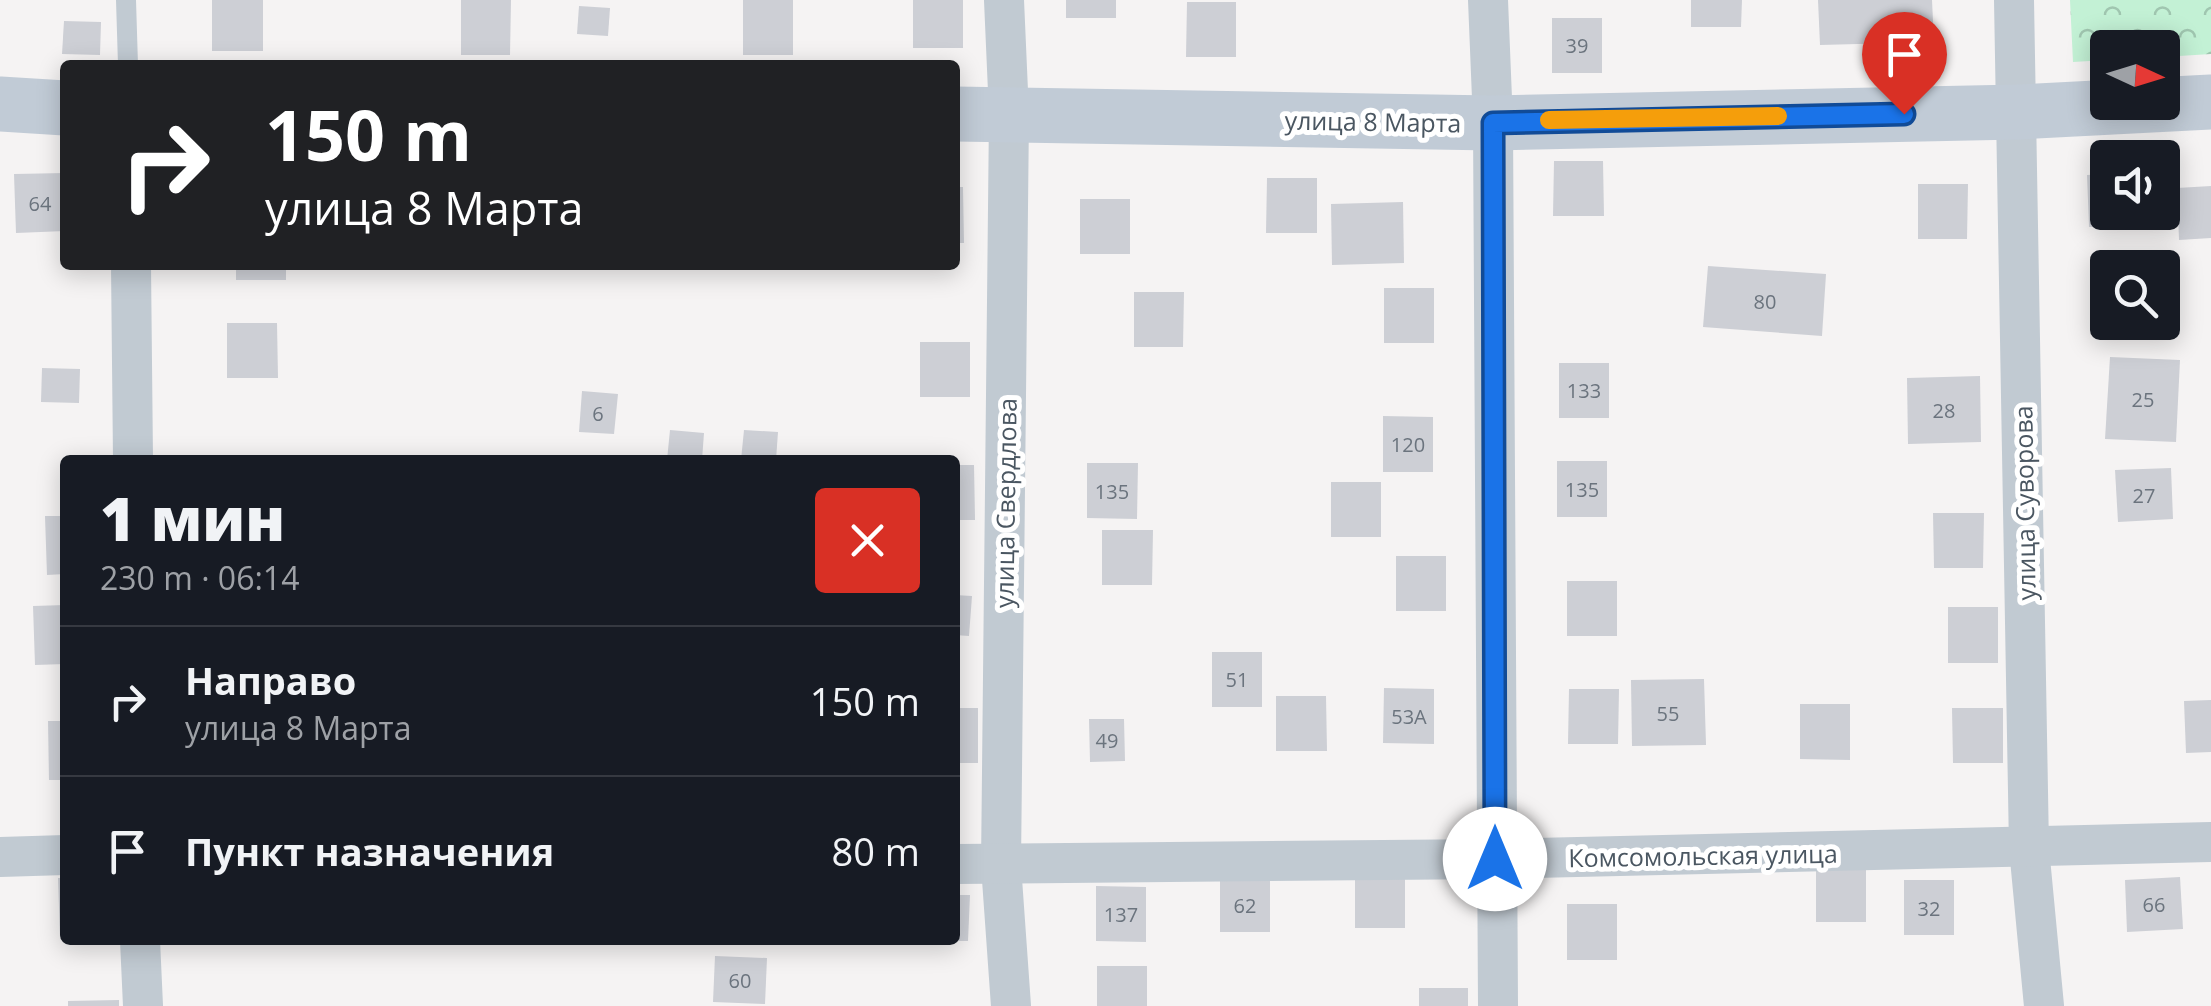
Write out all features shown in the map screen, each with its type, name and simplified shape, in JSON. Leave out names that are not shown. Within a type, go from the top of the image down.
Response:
[{"type":"main road","name":"улица 8 Марта","points":[[960,114],[1493,123],[2018,112],[2211,102]]},
{"type":"main road","points":[[0,104],[60,108]]},
{"type":"street","name":"улица Свердлова","points":[[1004,0],[1009,114],[1001,865],[1011,1006]]},
{"type":"street","points":[[1488,0],[1493,123],[1498,1006]]},
{"type":"street","name":"улица Суворова","points":[[2014,0],[2029,848],[2044,1006]]},
{"type":"street","points":[[131,270],[133,455]]},
{"type":"street","name":"Комсомольская улица","points":[[960,864],[1495,859],[2211,842]]},
{"type":"street","points":[[0,857],[60,855]]},
{"type":"street","points":[[140,945],[143,1006]]},
{"type":"lane","points":[[126,0],[128,60]]},
{"type":"green space","points":[[2070,0],[2211,0],[2211,54],[2180,56],[2180,30],[2090,30],[2090,61],[2073,62]]},
{"type":"building","points":[[212,0],[263,0],[263,51],[212,51]]},
{"type":"building","points":[[461,0],[511,0],[510,55],[461,55]]},
{"type":"building","points":[[743,0],[793,0],[793,55],[743,55]]},
{"type":"building","points":[[913,0],[963,0],[963,48],[913,48]]},
{"type":"building","points":[[1066,0],[1116,0],[1116,18],[1066,18]]},
{"type":"building","points":[[1691,0],[1742,0],[1741,27],[1691,27]]},
{"type":"building","points":[[1818,0],[1932,0],[1934,42],[1820,45]]},
{"type":"building","points":[[1187,2],[1236,2],[1236,57],[1186,57]]},
{"type":"building","points":[[579,6],[610,8],[608,36],[577,34]]},
{"type":"building","points":[[1552,18],[1602,18],[1602,73],[1552,73]]},
{"type":"building","points":[[64,21],[101,22],[100,55],[62,54]]},
{"type":"building","points":[[1554,161],[1603,161],[1604,216],[1553,216]]},
{"type":"building","points":[[60,173],[60,231],[16,233],[14,174]]},
{"type":"building","points":[[2087,175],[2090,175],[2089,227]]},
{"type":"building","points":[[1267,178],[1317,178],[1317,233],[1266,233]]},
{"type":"building","points":[[1918,184],[1968,184],[1967,239],[1918,239]]},
{"type":"building","points":[[2211,186],[2211,238],[2179,240],[2180,188]]},
{"type":"building","points":[[960,187],[963,187],[964,243],[960,243]]},
{"type":"building","points":[[1080,199],[1130,199],[1130,254],[1080,254]]},
{"type":"building","points":[[1403,202],[1404,263],[1332,265],[1331,204]]},
{"type":"building","points":[[1708,266],[1826,274],[1822,336],[1703,327]]},
{"type":"building","points":[[236,270],[286,270],[286,280],[236,280]]},
{"type":"building","points":[[1384,288],[1434,288],[1434,343],[1384,343]]},
{"type":"building","points":[[1134,292],[1184,292],[1183,347],[1134,347]]},
{"type":"building","points":[[227,323],[277,323],[278,378],[227,378]]},
{"type":"building","points":[[920,342],[970,342],[970,397],[920,397]]},
{"type":"building","points":[[2110,357],[2180,360],[2176,442],[2105,439]]},
{"type":"building","points":[[1559,363],[1609,363],[1609,418],[1559,418]]},
{"type":"building","points":[[42,368],[80,369],[79,403],[41,402]]},
{"type":"building","points":[[1980,376],[1981,442],[1908,444],[1907,378]]},
{"type":"building","points":[[582,391],[618,394],[614,434],[579,432]]},
{"type":"building","points":[[1383,416],[1433,417],[1433,472],[1383,472]]},
{"type":"building","points":[[670,430],[704,433],[702,455],[668,455]]},
{"type":"building","points":[[744,430],[778,432],[776,455],[742,455]]},
{"type":"building","points":[[1557,461],[1607,461],[1607,517],[1557,517]]},
{"type":"building","points":[[1087,463],[1138,463],[1137,519],[1087,518]]},
{"type":"building","points":[[960,465],[974,465],[975,520],[960,520]]},
{"type":"building","points":[[2171,468],[2173,519],[2118,522],[2115,470]]},
{"type":"building","points":[[1331,482],[1381,482],[1381,537],[1331,537]]},
{"type":"building","points":[[1933,513],[1984,513],[1983,568],[1934,568]]},
{"type":"building","points":[[45,516],[60,516],[60,574],[47,575]]},
{"type":"building","points":[[1102,530],[1153,530],[1152,585],[1102,585]]},
{"type":"building","points":[[1396,556],[1446,556],[1446,611],[1396,611]]},
{"type":"building","points":[[1567,581],[1617,581],[1617,636],[1567,636]]},
{"type":"building","points":[[960,595],[972,596],[969,636],[960,635]]},
{"type":"building","points":[[60,605],[60,664],[35,665],[33,606]]},
{"type":"building","points":[[1948,607],[1998,607],[1998,663],[1948,663]]},
{"type":"building","points":[[1212,652],[1262,652],[1262,707],[1212,707]]},
{"type":"building","points":[[1704,679],[1706,745],[1632,746],[1631,680]]},
{"type":"building","points":[[1384,688],[1434,689],[1434,744],[1383,743]]},
{"type":"building","points":[[1569,689],[1619,689],[1618,744],[1568,744]]},
{"type":"building","points":[[1276,696],[1326,696],[1327,751],[1276,751]]},
{"type":"building","points":[[2211,700],[2211,752],[2186,753],[2184,701]]},
{"type":"building","points":[[1800,704],[1850,704],[1850,760],[1800,759]]},
{"type":"building","points":[[960,708],[978,708],[978,763],[960,763]]},
{"type":"building","points":[[1952,708],[2003,708],[2003,763],[1953,763]]},
{"type":"building","points":[[1089,719],[1124,719],[1125,761],[1090,762]]},
{"type":"building","points":[[48,721],[60,721],[60,780],[49,780]]},
{"type":"building","points":[[1816,867],[1866,867],[1866,922],[1816,922]]},
{"type":"building","points":[[1355,873],[1405,873],[1405,928],[1355,928]]},
{"type":"building","points":[[1220,877],[1270,877],[1270,932],[1220,932]]},
{"type":"building","points":[[2180,877],[2183,929],[2127,932],[2125,880]]},
{"type":"building","points":[[1904,880],[1954,880],[1954,935],[1904,935]]},
{"type":"building","points":[[1096,886],[1146,887],[1146,942],[1096,941]]},
{"type":"building","points":[[960,895],[970,895],[968,941],[960,941]]},
{"type":"building","points":[[1567,904],[1617,904],[1617,960],[1567,960]]},
{"type":"building","points":[[715,956],[767,958],[765,1004],[713,1002]]},
{"type":"building","points":[[1097,966],[1147,966],[1147,1006],[1097,1006]]},
{"type":"building","points":[[1419,988],[1468,988],[1468,1006],[1419,1006]]},
{"type":"building","points":[[119,1000],[119,1006],[68,1006],[68,1001]]},
{"type":"slow traffic","points":[[1549,120],[1778,116]]},
{"type":"route","points":[[1495,859],[1493,123],[1904,114]]}]
